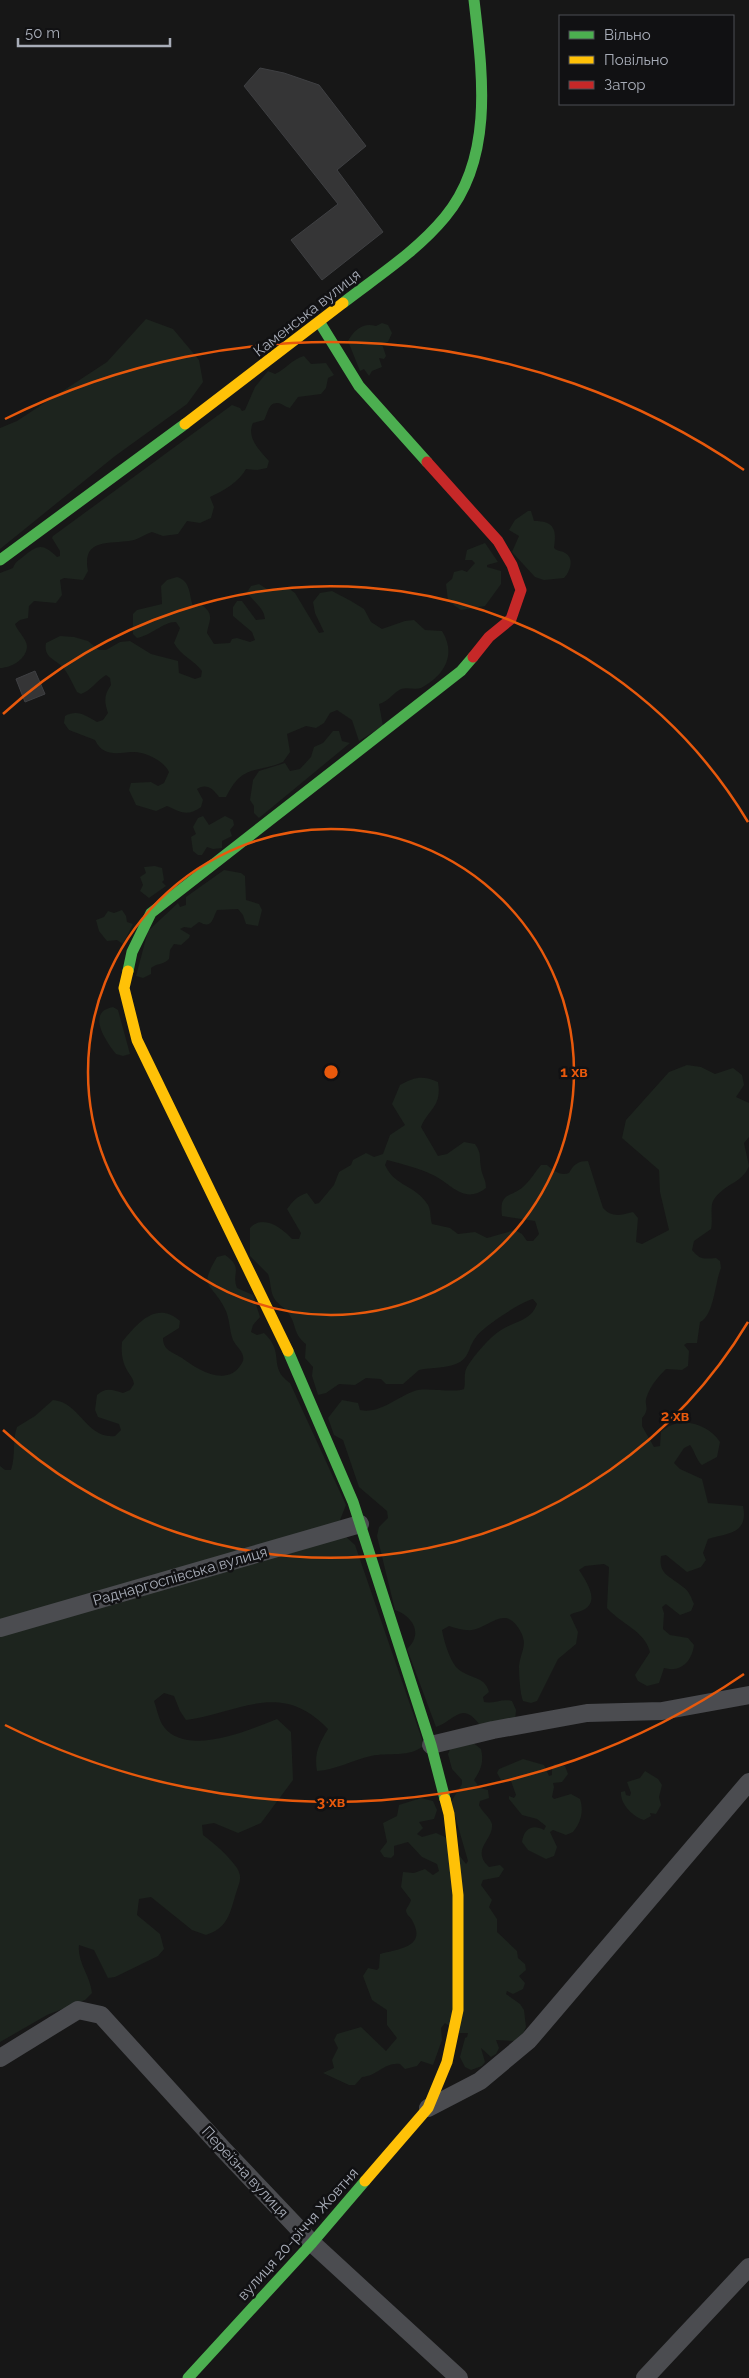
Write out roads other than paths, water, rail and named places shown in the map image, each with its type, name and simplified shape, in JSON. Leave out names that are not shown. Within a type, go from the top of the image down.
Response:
[{"type":"street","name":"Каменська вулиця","points":[[0,560],[320,323],[442,223],[465,188],[480,145],[480,56],[474,0]]},
{"type":"street","name":"вулиця 20-річчя Жовтня","points":[[188,2378],[312,2243],[428,2108],[447,2062],[458,2010],[460,1956],[458,1895],[449,1814],[431,1745],[353,1502],[290,1353],[137,1040],[124,988],[132,952],[151,913],[461,671],[489,637],[511,619],[521,590],[512,565],[498,541],[359,386],[320,323]]},
{"type":"street","name":"Раднаргоспівська вулиця","points":[[0,1628],[360,1524]]},
{"type":"street","points":[[431,1745],[493,1730],[587,1713],[662,1711],[749,1695]]},
{"type":"street","points":[[428,2108],[480,2081],[529,2040],[749,1782]]},
{"type":"street","name":"Переїзна вулиця","points":[[0,2058],[78,2010],[101,2015],[223,2150],[312,2243],[459,2378]]},
{"type":"street","points":[[645,2378],[749,2267]]}]
